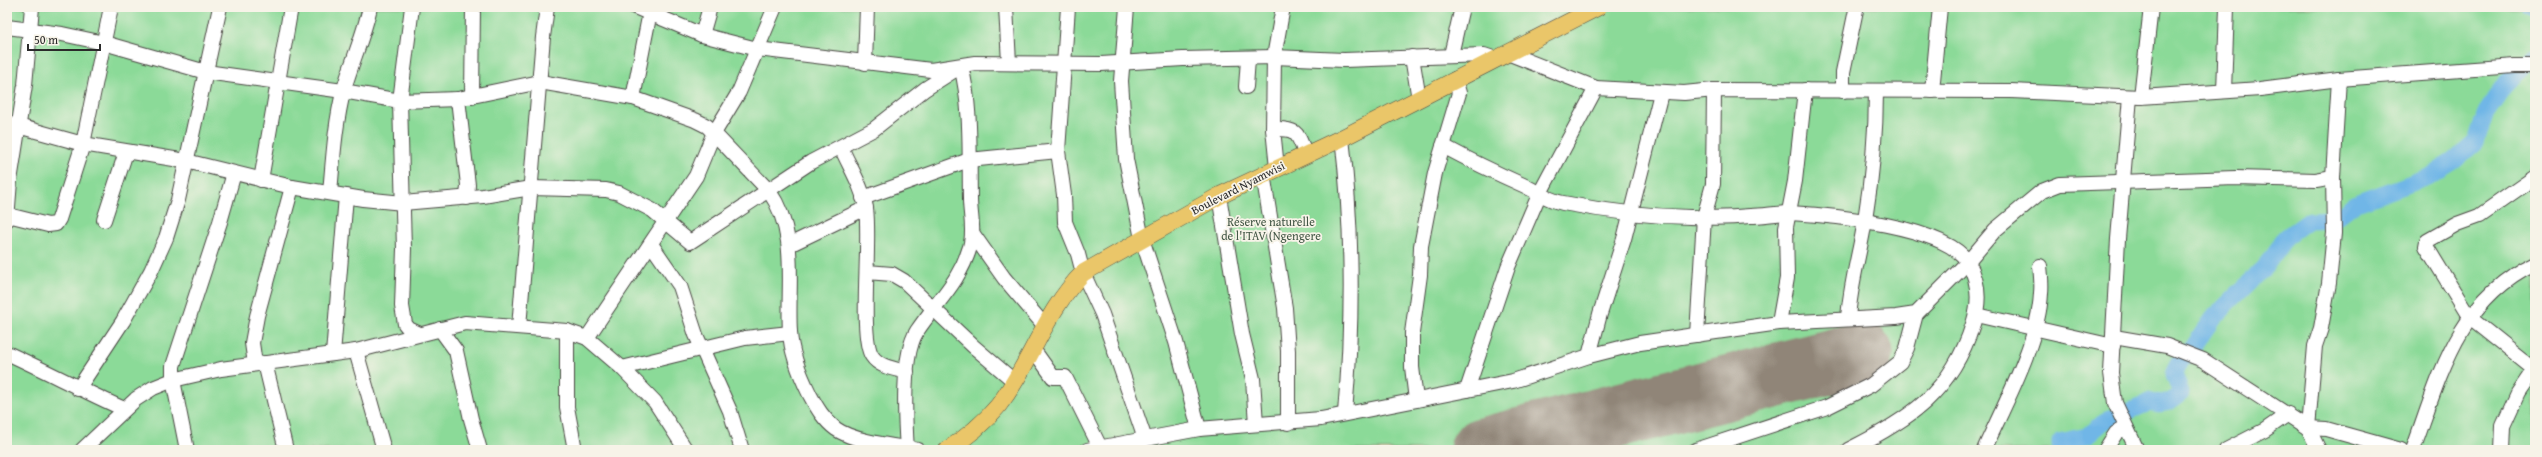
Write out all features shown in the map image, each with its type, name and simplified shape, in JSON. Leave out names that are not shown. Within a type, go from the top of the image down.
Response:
[{"type":"main road","name":"Boulevard Nyamwisi","points":[[947,450],[981,424],[998,406],[1014,381],[1044,325],[1065,291],[1083,273],[1219,196],[1342,138],[1598,7]]},
{"type":"street","points":[[32,7],[25,85],[13,124],[8,181],[7,218],[48,225],[56,224],[83,144],[111,7]]},
{"type":"street","points":[[78,389],[122,321],[161,251],[173,220],[220,7]]},
{"type":"street","points":[[261,180],[291,7]]},
{"type":"street","points":[[330,193],[337,123],[344,90],[365,31],[370,7]]},
{"type":"street","points":[[412,7],[400,101],[404,203],[402,306],[405,324],[409,329],[420,334]]},
{"type":"street","points":[[472,97],[474,7]]},
{"type":"street","points":[[519,327],[532,188],[543,36],[547,7]]},
{"type":"street","points":[[635,7],[651,10],[702,34],[758,49],[931,70],[975,63],[1062,65],[1274,57],[1344,60],[1484,55],[1503,56],[1596,88],[1661,93],[1714,90],[1876,92],[2011,91],[2135,97],[2224,92],[2339,79],[2515,66],[2535,66]]},
{"type":"street","points":[[702,34],[710,7]]},
{"type":"street","points":[[587,338],[696,176],[712,135],[739,92],[775,7]]},
{"type":"street","points":[[865,63],[867,7]]},
{"type":"street","points":[[1006,7],[1009,63]]},
{"type":"street","points":[[1068,7],[1062,65],[1058,151],[1064,195],[1065,222],[1078,254],[1083,273],[1102,314],[1145,439]]},
{"type":"street","points":[[1127,7],[1122,63],[1126,159],[1142,239],[1176,342],[1199,429]]},
{"type":"street","points":[[1283,7],[1274,57],[1273,129],[1270,171],[1285,308],[1288,351],[1288,423]]},
{"type":"street","points":[[1451,55],[1462,7]]},
{"type":"street","points":[[1932,91],[1940,7]]},
{"type":"street","points":[[2137,450],[2116,403],[2111,373],[2118,239],[2123,184],[2135,97],[2151,7]]},
{"type":"street","points":[[2224,92],[2227,7]]},
{"type":"street","points":[[632,98],[651,10]]},
{"type":"street","points":[[1843,91],[1842,77],[1856,10]]},
{"type":"street","points":[[7,27],[29,29],[104,43],[206,72],[279,83],[344,90],[400,101],[458,99],[540,82],[632,98],[695,120],[707,126],[712,135],[769,191],[778,203],[786,224],[790,244],[790,333],[798,367],[808,391],[826,419],[836,429],[849,435],[910,449],[905,384],[916,332],[949,292],[963,265],[973,234],[969,160],[969,107],[961,66]]},
{"type":"street","points":[[1412,57],[1419,99]]},
{"type":"street","points":[[1246,87],[1248,59]]},
{"type":"street","points":[[13,124],[83,144],[186,161],[292,187],[346,196],[404,203],[467,198],[532,188],[594,189],[619,193],[652,210],[690,242],[812,162],[874,129],[925,90],[961,66]]},
{"type":"street","points":[[2308,428],[2315,346],[2329,283],[2334,233],[2335,206],[2333,177],[2339,79]]},
{"type":"street","points":[[1416,400],[1412,367],[1412,333],[1420,274],[1421,246],[1435,173],[1459,93],[1455,80]]},
{"type":"street","points":[[1467,390],[1508,267],[1539,195],[1596,88]]},
{"type":"street","points":[[1697,335],[1704,217],[1713,178],[1714,90]]},
{"type":"street","points":[[1779,323],[1787,278],[1786,227],[1795,181],[1804,90]]},
{"type":"street","points":[[1848,319],[1849,300],[1865,221],[1875,142],[1876,92]]},
{"type":"street","points":[[1589,356],[1630,213],[1661,93]]},
{"type":"street","points":[[458,99],[468,185],[467,198]]},
{"type":"street","points":[[1273,129],[1293,130],[1297,134],[1306,155]]},
{"type":"street","points":[[1342,138],[1351,225],[1351,304],[1345,413]]},
{"type":"street","points":[[1444,146],[1539,195],[1560,202],[1630,213],[1704,217],[1788,213],[1865,221],[1929,236],[1959,253],[1968,262],[1978,291],[1976,315],[1962,352],[1928,400],[1898,424],[1848,450]]},
{"type":"street","points":[[841,147],[865,203],[869,240],[865,322],[871,356],[883,366],[907,372]]},
{"type":"street","points":[[790,244],[865,203],[969,160],[1058,151]]},
{"type":"street","points":[[104,220],[126,152]]},
{"type":"street","points":[[187,450],[173,380],[173,366],[178,347],[204,274],[234,173]]},
{"type":"street","points":[[1696,450],[1827,407],[1871,385],[1900,362],[1908,348],[1916,314],[1968,262],[1995,230],[2042,191],[2060,184],[2072,183],[2123,184],[2236,178],[2316,180],[2333,177]]},
{"type":"street","points":[[2502,450],[2503,426],[2518,393],[2535,369],[2470,318],[2426,246],[2427,240],[2457,224],[2479,216],[2535,177]]},
{"type":"street","points":[[286,450],[260,364],[252,343],[257,316],[292,187]]},
{"type":"street","points":[[333,354],[346,196]]},
{"type":"street","points":[[1219,196],[1242,334],[1253,379],[1256,424]]},
{"type":"street","points":[[973,234],[1004,278],[1044,325]]},
{"type":"street","points":[[651,244],[680,286],[702,348],[730,411],[742,450]]},
{"type":"street","points":[[2413,450],[2435,386],[2470,318],[2495,287],[2535,263]]},
{"type":"street","points":[[1984,450],[2019,373],[2034,329],[2041,294],[2040,266]]},
{"type":"street","points":[[867,272],[892,274],[904,281],[934,310],[1014,381]]},
{"type":"street","points":[[1087,450],[1199,429],[1288,423],[1416,400],[1513,381],[1589,356],[1640,344],[1779,323],[1896,317],[1916,314]]},
{"type":"street","points":[[1976,315],[2034,329],[2113,341],[2148,342],[2182,351],[2203,360],[2308,428],[2319,450]]},
{"type":"street","points":[[88,448],[124,409],[153,388],[173,380],[260,364],[356,351],[465,323],[567,331],[587,338],[622,368],[655,402],[686,450]]},
{"type":"street","points":[[393,341],[405,324]]},
{"type":"street","points":[[440,329],[456,351],[470,419],[480,450]]},
{"type":"street","points":[[567,331],[567,407],[575,450]]},
{"type":"street","points":[[622,368],[745,338],[790,333]]},
{"type":"street","points":[[1033,348],[1053,377],[1065,377],[1100,447]]},
{"type":"street","points":[[356,351],[384,450]]},
{"type":"street","points":[[7,353],[41,367],[78,389],[124,409]]},
{"type":"street","points":[[2226,450],[2265,430],[2288,414]]},
{"type":"street","points":[[2105,450],[2116,433],[2125,425]]},
{"type":"street","points":[[2308,428],[2326,430],[2401,450]]},
{"type":"green space","name":"Réserve naturelle de l'ITAV (Ngengere","points":[[7,7],[2535,7],[2535,450],[7,450]]},
{"type":"waterway","points":[[2523,7],[2535,14]]},
{"type":"waterway","points":[[2060,450],[2060,442],[2087,436],[2103,422],[2144,405],[2148,401],[2162,404],[2169,402],[2181,393],[2174,374],[2180,362],[2189,353],[2214,317],[2265,267],[2286,237],[2309,220],[2334,219],[2354,204],[2428,177],[2454,161],[2476,142],[2485,114],[2507,82],[2535,58]]},
{"type":"runway","points":[[1482,450],[1861,354]]}]
